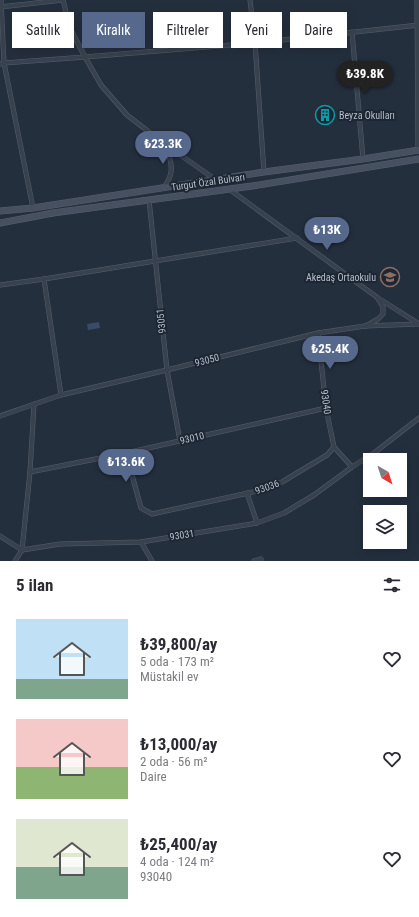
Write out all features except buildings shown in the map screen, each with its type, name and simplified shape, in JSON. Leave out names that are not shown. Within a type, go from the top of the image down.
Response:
[{"type":"main road","name":"Turgut Özal Bulvarı","points":[[0,211],[33,208],[418,150]]},
{"type":"main road","name":"Turgut Özal Bulvarı","points":[[0,222],[53,213],[252,186],[419,159]]},
{"type":"street","points":[[1,0],[2,64],[33,208]]},
{"type":"street","points":[[1,7],[63,0],[70,28],[101,85],[127,115],[216,180]]},
{"type":"street","points":[[250,0],[251,12]]},
{"type":"street","points":[[417,0],[418,150]]},
{"type":"street","points":[[282,40],[418,25]]},
{"type":"street","points":[[352,32],[363,159]]},
{"type":"street","points":[[2,64],[231,45]]},
{"type":"street","points":[[255,48],[264,172]]},
{"type":"street","points":[[162,142],[169,154],[171,166],[170,176],[164,188]]},
{"type":"street","points":[[229,189],[378,298],[419,324]]},
{"type":"street","name":"93051","points":[[149,200],[167,370],[180,441]]},
{"type":"street","points":[[0,285],[297,238]]},
{"type":"street","points":[[44,279],[61,395]]},
{"type":"street","points":[[366,326],[378,319],[383,314],[383,307],[378,298]]},
{"type":"street","name":"93050","points":[[0,416],[61,395],[318,334],[366,326],[419,324]]},
{"type":"street","name":"93040","points":[[318,334],[326,408],[334,447]]},
{"type":"street","points":[[15,561],[22,550],[30,472],[34,404]]},
{"type":"street","name":"93010","points":[[30,472],[126,453],[326,408]]},
{"type":"street","points":[[334,447],[352,467],[374,453],[419,418]]},
{"type":"street","name":"93036","points":[[126,453],[141,508],[152,514],[247,494],[282,482],[327,456],[334,447]]},
{"type":"street","name":"93031","points":[[22,550],[60,544],[141,542],[257,523],[284,513],[314,495],[352,467]]},
{"type":"street","points":[[247,494],[257,523]]},
{"type":"street","points":[[0,536],[22,550]]},
{"type":"street","points":[[141,542],[152,561]]},
{"type":"street","points":[[254,561],[261,559],[261,561]]},
{"type":"water","points":[[99,322],[100,328],[88,330],[87,324]]},
{"type":"place","name":"Beyza Okulları","points":[[325,115]]},
{"type":"place","name":"Akedaş Ortaokulu","points":[[390,277]]}]
